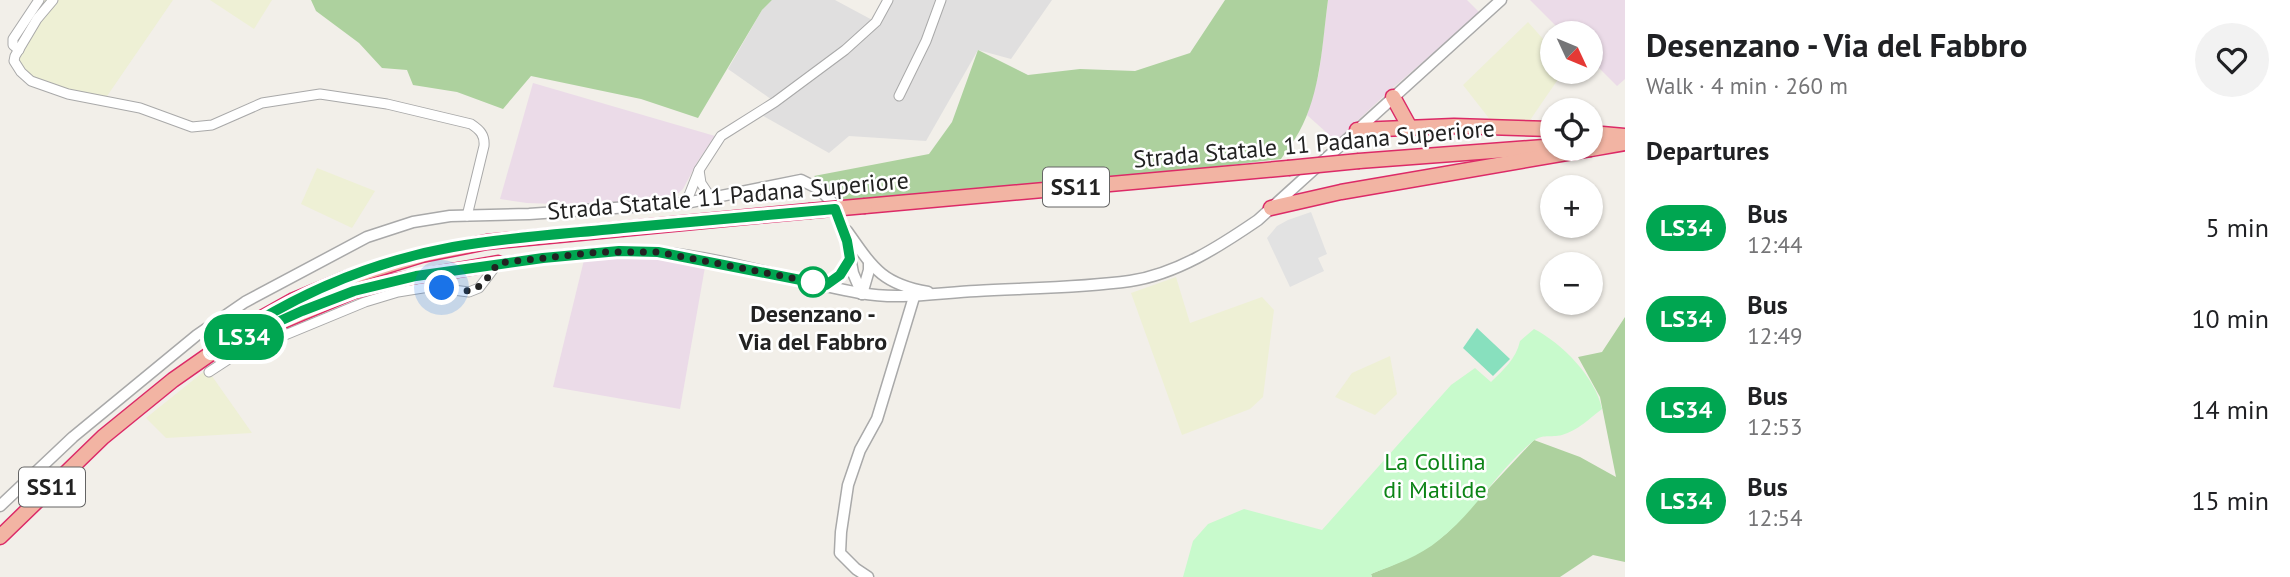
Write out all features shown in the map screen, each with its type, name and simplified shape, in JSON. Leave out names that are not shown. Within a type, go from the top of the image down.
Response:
[{"type":"highway","points":[[1393,97],[1409,126]]},
{"type":"highway","points":[[1357,130],[1409,126],[1540,128]]},
{"type":"highway","points":[[1603,135],[1625,140]]},
{"type":"highway","points":[[1603,144],[1625,140]]},
{"type":"highway","name":"Strada Statale 11 Padana Superiore","points":[[0,537],[103,437],[211,352],[260,319],[318,289],[370,269],[450,248],[541,236],[809,211],[1540,147]]},
{"type":"highway","points":[[1271,208],[1341,192],[1540,156]]},
{"type":"highway","points":[[211,352],[354,291],[383,283],[498,263]]},
{"type":"highway","points":[[0,526],[65,464],[103,437]]},
{"type":"highway","points":[[0,550],[53,497],[103,437]]},
{"type":"street","points":[[19,50],[13,45],[13,39],[39,0]]},
{"type":"street","points":[[53,0],[37,19],[14,61],[26,78],[68,94],[140,108],[192,127],[212,125],[262,103],[320,94],[387,104],[464,121],[478,128],[485,139],[467,216]]},
{"type":"street","points":[[686,203],[699,170],[721,136],[775,102],[845,50],[876,22],[888,0]]},
{"type":"street","points":[[899,96],[926,41],[941,0]]},
{"type":"street","points":[[209,372],[232,357],[365,302],[398,292],[429,287],[469,292],[479,288],[498,263],[600,252],[658,252],[862,294],[914,297],[938,293],[1132,281],[1189,262],[1217,248],[1271,208],[1501,0]]},
{"type":"street","points":[[699,170],[701,183],[711,198]]},
{"type":"street","points":[[0,506],[73,437],[197,335],[245,302],[367,237],[413,222],[450,216],[686,203],[801,180],[827,196],[841,223],[876,271],[893,282],[938,293]]},
{"type":"street","points":[[841,223],[862,294]]},
{"type":"street","points":[[826,285],[840,275],[850,259]]},
{"type":"street","points":[[862,294],[869,262]]},
{"type":"street","points":[[868,577],[840,553],[848,485],[860,450],[877,419],[914,297]]},
{"type":"shaded area","points":[[772,0],[835,0],[876,22],[888,0],[1052,0],[1011,59],[978,50],[926,141],[849,136],[829,153],[758,113],[775,102],[728,69],[762,10]]},
{"type":"shaded area","points":[[1328,0],[1467,0],[1480,13],[1336,141],[1307,115],[1319,73]]},
{"type":"shaded area","points":[[1530,0],[1625,0],[1625,79],[1617,86],[1603,72],[1603,21],[1551,21]]},
{"type":"shaded area","points":[[533,83],[715,136],[683,189],[676,195],[639,207],[527,203],[500,199]]},
{"type":"shaded area","points":[[1311,212],[1327,254],[1318,258],[1324,271],[1290,287],[1267,238],[1277,226]]},
{"type":"shaded area","points":[[656,258],[705,267],[680,409],[553,387],[584,260]]},
{"type":"green space","points":[[34,0],[173,0],[103,102],[31,81],[15,56],[45,9]]},
{"type":"green space","points":[[210,0],[272,0],[254,29]]},
{"type":"green space","points":[[311,0],[772,0],[762,10],[698,118],[641,99],[531,76],[503,109],[457,92],[413,85],[407,70],[382,68],[359,43],[316,11]]},
{"type":"green space","points":[[1225,0],[1328,0],[1320,68],[1312,101],[1299,132],[1281,159],[1089,182],[842,201],[814,176],[929,154],[952,122],[978,50],[1028,75],[1080,69],[1135,71],[1190,53]]},
{"type":"green space","points":[[1528,22],[1540,36],[1540,84],[1555,84],[1545,98],[1540,98],[1540,106],[1526,126],[1495,126],[1463,85]]},
{"type":"green space","points":[[317,168],[375,191],[352,228],[301,204]]},
{"type":"green space","points":[[1176,277],[1190,323],[1262,297],[1274,310],[1263,397],[1250,409],[1182,435],[1131,293]]},
{"type":"green space","points":[[1625,317],[1625,562],[1593,555],[1560,577],[1372,577],[1371,574],[1439,540],[1534,440],[1580,457],[1616,477],[1600,397],[1578,357],[1602,352]]},
{"type":"green space","points":[[1477,328],[1510,359],[1493,376],[1463,348]]},
{"type":"green space","name":"La Collina di Matilde","points":[[1534,329],[1556,343],[1576,363],[1593,385],[1602,409],[1568,433],[1543,437],[1532,442],[1519,453],[1464,517],[1432,546],[1371,574],[1372,577],[1183,577],[1193,541],[1208,524],[1244,509],[1322,530],[1451,385],[1475,368],[1491,382],[1505,368],[1520,341]]},
{"type":"green space","points":[[1390,356],[1397,394],[1375,415],[1335,397],[1352,373]]},
{"type":"green space","points":[[207,369],[252,433],[166,438],[146,418]]},
{"type":"bus line","name":"LS34","points":[[835,209],[847,241],[850,259],[840,275],[826,285],[658,252],[619,251],[543,258],[416,276],[354,291],[211,352],[260,319],[318,289],[370,269],[450,248],[541,236],[835,209]]},
{"type":"place","name":"Desenzano - Via del Fabbro","points":[[813,282]]},
{"type":"route","points":[[442,288],[469,292],[479,288],[498,263],[619,251],[680,255],[813,282]]}]
